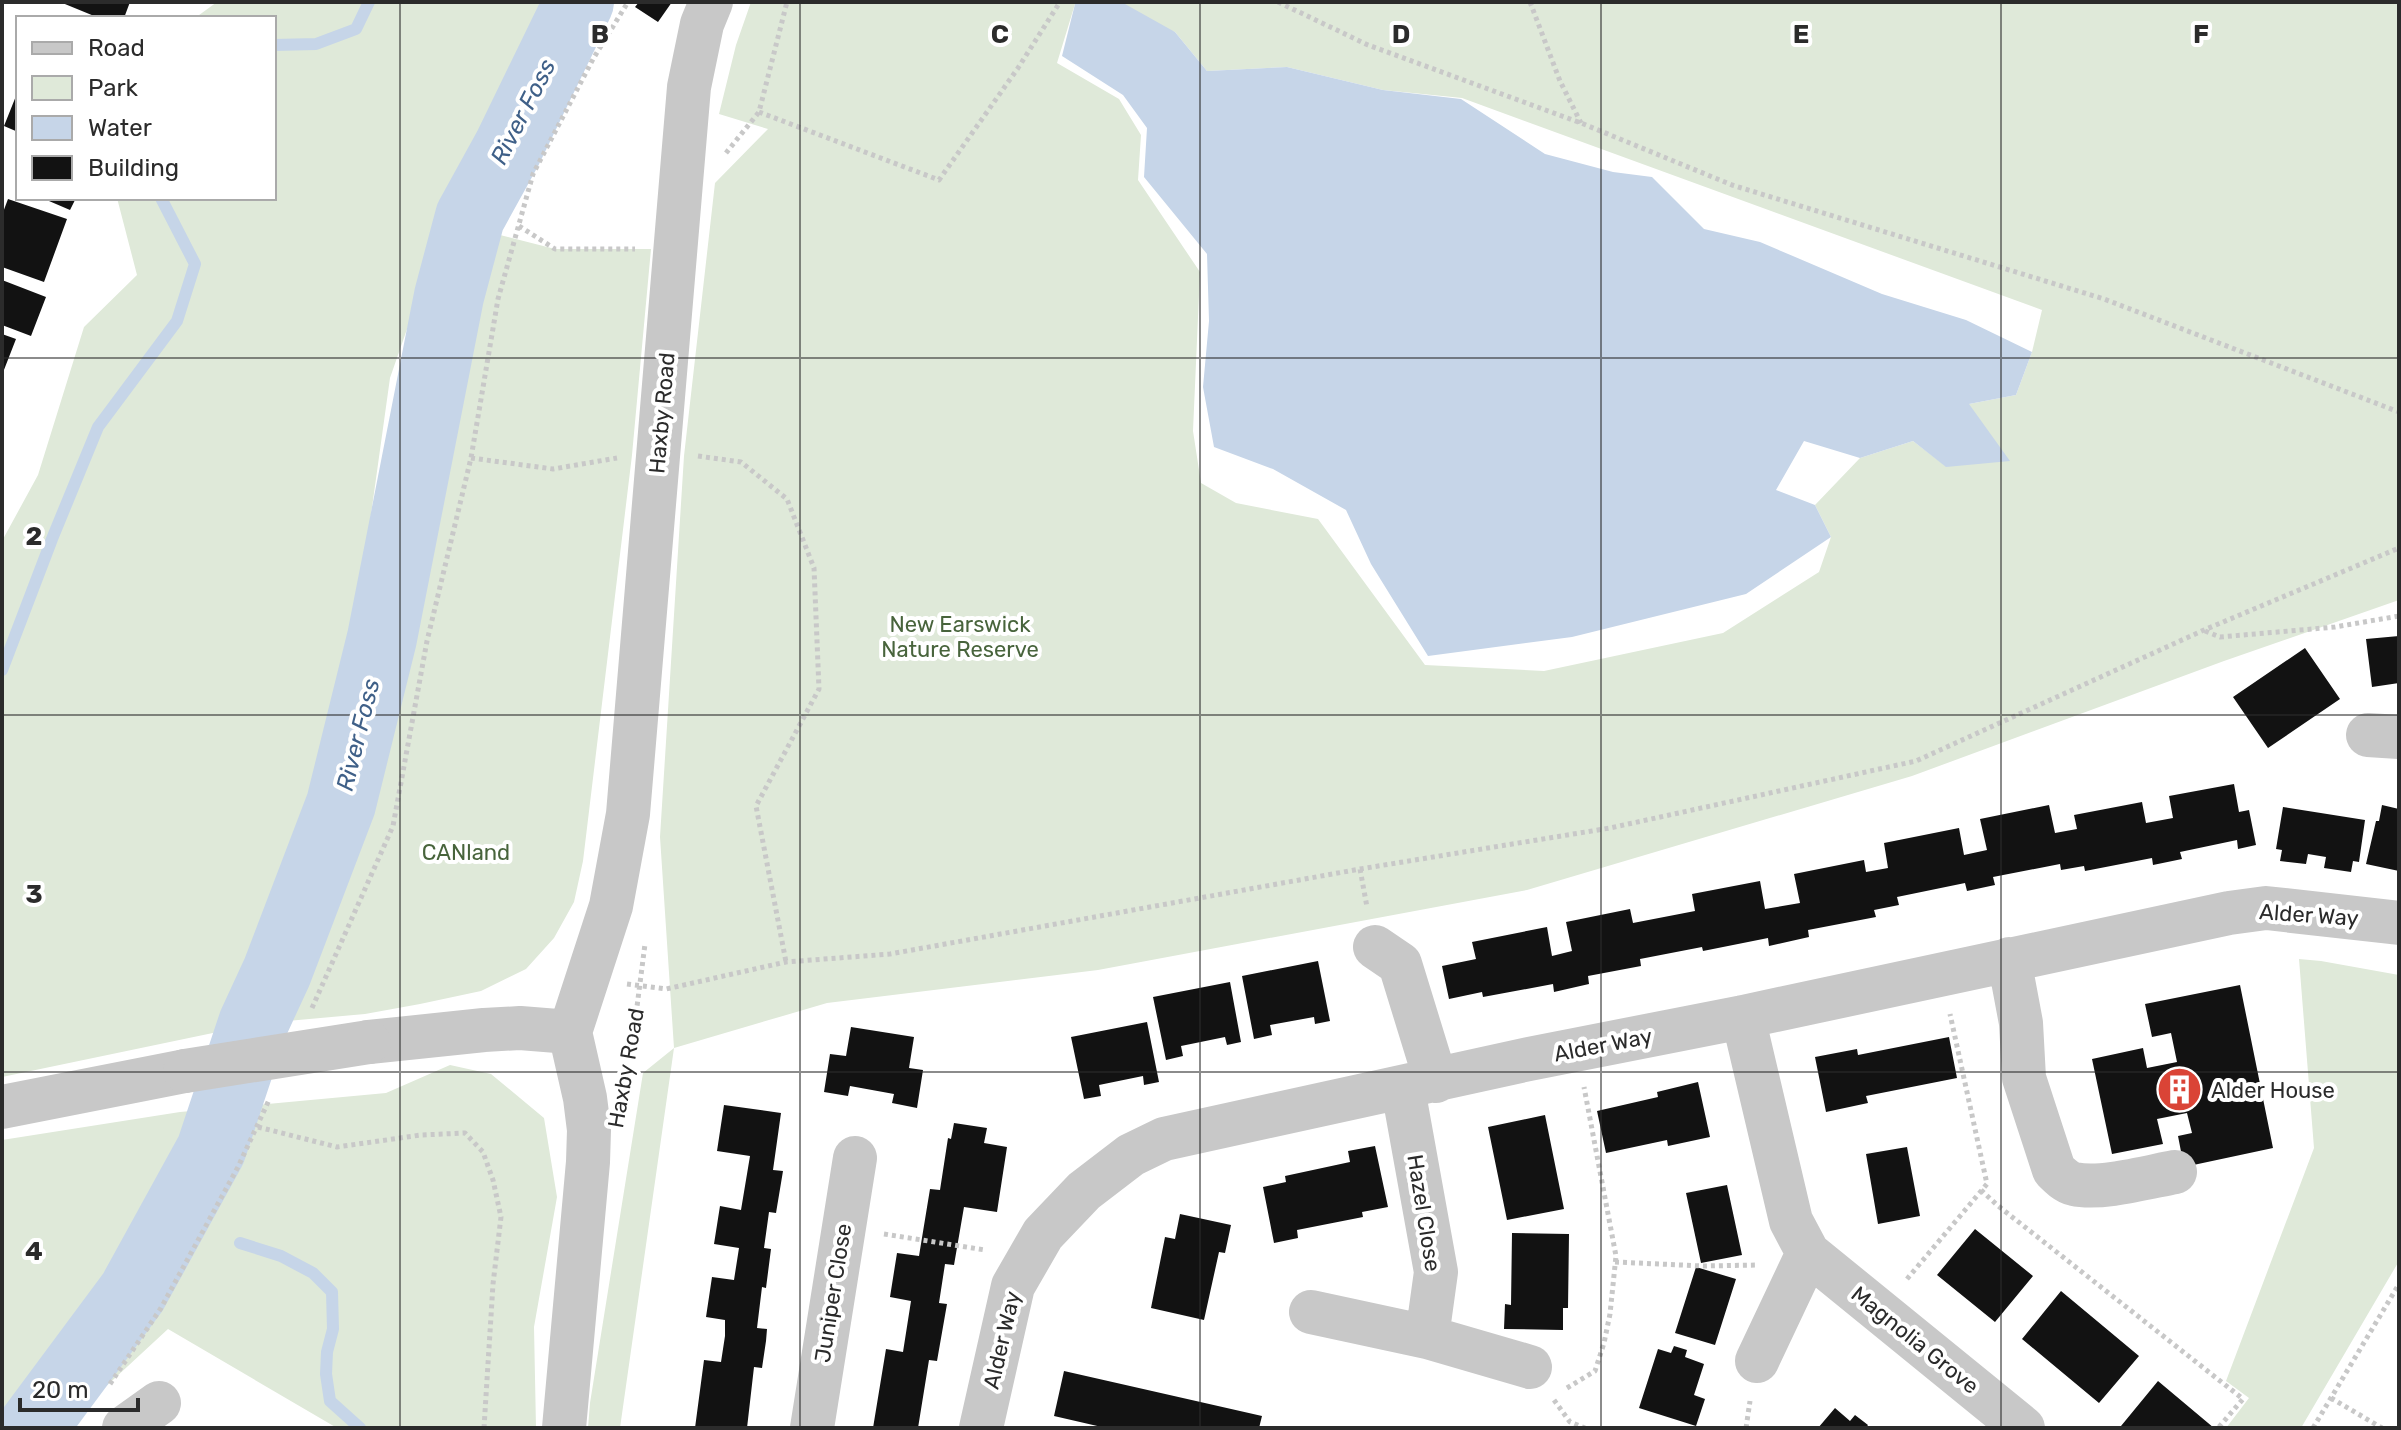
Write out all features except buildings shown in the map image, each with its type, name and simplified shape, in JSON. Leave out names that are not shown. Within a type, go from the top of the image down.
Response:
[{"type":"street","name":"Haxby Road","points":[[564,1428],[589,1130],[570,1032],[611,906],[628,814],[689,87],[702,24],[711,2]]},
{"type":"street","name":"Alder Way","points":[[981,1428],[1013,1286],[1043,1234],[1084,1191],[1131,1155],[1164,1139],[2229,913],[2266,908],[2399,923]]},
{"type":"street","name":"Hazel Close","points":[[1375,947],[1400,964],[1420,1085],[1436,1272],[1427,1337]]},
{"type":"street","points":[[2009,959],[2021,1023],[2024,1078],[2054,1170],[2074,1184],[2117,1183],[2175,1172]]},
{"type":"street","name":"Magnolia Grove","points":[[1743,1017],[1791,1221],[1804,1262],[1880,1312],[2023,1428]]},
{"type":"street","points":[[7,1106],[185,1071],[369,1042],[520,1028],[570,1032]]},
{"type":"street","name":"Juniper Close","points":[[812,1428],[855,1158]]},
{"type":"street","points":[[1757,1361],[1804,1262]]},
{"type":"street","points":[[1311,1312],[1427,1337],[1541,1382]]},
{"type":"street","points":[[114,1410],[159,1403]]},
{"type":"path","points":[[308,1015],[393,826],[427,641],[471,458],[498,299],[533,174],[593,59],[628,2]]},
{"type":"path","points":[[682,173],[725,153],[759,112],[787,2]]},
{"type":"path","points":[[759,112],[939,180],[1060,2]]},
{"type":"path","points":[[1278,2],[1368,45],[1581,123],[1732,185],[2104,299],[2399,412]]},
{"type":"path","points":[[1530,2],[1560,81],[1581,123]]},
{"type":"path","points":[[519,226],[555,249],[675,250]]},
{"type":"path","points":[[471,458],[553,469],[659,450],[741,462],[787,499],[814,568],[819,689],[756,806],[786,962]]},
{"type":"path","points":[[666,989],[786,962],[890,954],[1360,869],[1610,828],[1916,761],[2204,630],[2399,548]]},
{"type":"path","points":[[2204,630],[2220,637],[2335,627],[2399,616]]},
{"type":"path","name":"Haxby Road","points":[[625,1092],[646,939]]},
{"type":"path","points":[[1880,1312],[1987,1184],[1941,974]]},
{"type":"path","points":[[1541,1382],[1595,1371],[1610,1314],[1615,1262],[1578,1050]]},
{"type":"path","points":[[114,1410],[161,1308],[258,1127],[270,1098]]},
{"type":"path","points":[[258,1127],[337,1147],[421,1135],[465,1133],[483,1152],[501,1217],[493,1284],[484,1428]]},
{"type":"path","points":[[1981,1190],[2243,1399],[2218,1428]]},
{"type":"path","points":[[844,1228],[1029,1258]]},
{"type":"path","points":[[1615,1262],[1703,1266],[1804,1262]]},
{"type":"path","points":[[2313,1428],[2399,1284]]},
{"type":"path","points":[[2331,1398],[2382,1428]]},
{"type":"green space","points":[[217,2],[559,2],[533,54],[485,135],[446,217],[390,378],[342,723],[310,831],[232,1029],[2,1077],[2,541],[38,475],[84,327],[137,275],[118,200],[276,200],[276,16],[198,16]]},
{"type":"green space","name":"New Earswick Nature Reserve","points":[[751,2],[2399,2],[2399,600],[1912,776],[1527,890],[1098,970],[827,1003],[674,1048],[660,837],[684,456],[715,183],[768,129],[719,114],[736,45]],"holes":[[[1075,4],[1175,32],[1207,71],[1287,67],[1383,90],[1462,98],[2042,310],[2032,352],[2016,395],[1969,404],[1947,467],[1913,441],[1860,458],[1815,505],[1831,537],[1819,572],[1723,633],[1544,671],[1425,665],[1318,519],[1236,503],[1201,483],[1193,431],[1200,272],[1138,180],[1141,135],[1119,99],[1057,63]]]},
{"type":"green space","name":"CANland","points":[[476,229],[555,249],[651,249],[632,455],[583,861],[574,902],[554,938],[526,969],[481,991],[365,1014],[253,1024],[301,979],[352,833],[376,735],[434,458]]},
{"type":"green space","points":[[2299,959],[2399,975],[2399,1261],[2301,1428],[2226,1428],[2249,1398],[2226,1381],[2314,1148]]},
{"type":"green space","points":[[674,1048],[620,1428],[588,1428],[590,1403],[643,1073]]},
{"type":"green space","points":[[450,1065],[491,1074],[544,1118],[557,1197],[534,1327],[536,1428],[337,1428],[168,1329],[61,1428],[2,1428],[2,1140],[180,1112],[386,1093]]},
{"type":"water","points":[[1075,4],[1125,4],[1175,32],[1207,71],[1287,67],[1383,90],[1461,99],[1545,154],[1613,172],[1652,177],[1704,229],[1760,242],[1882,294],[1966,320],[2032,352],[2016,395],[1969,404],[2010,461],[1946,467],[1913,441],[1860,458],[1804,441],[1776,490],[1815,505],[1831,537],[1746,594],[1572,637],[1428,656],[1371,564],[1346,510],[1273,469],[1214,447],[1203,387],[1209,321],[1207,254],[1144,177],[1147,128],[1123,95],[1062,56]]},
{"type":"waterway","points":[[276,45],[316,44],[356,29],[369,2]]},
{"type":"waterway","name":"River Foss","points":[[32,1428],[133,1292],[211,1150],[253,1024],[277,972],[341,804],[382,638],[449,296],[470,217],[508,148],[579,2]]},
{"type":"waterway","points":[[2,670],[98,427],[177,321],[195,264],[162,200]]},
{"type":"waterway","points":[[240,1243],[281,1256],[313,1273],[332,1292],[333,1329],[326,1374],[330,1401],[360,1428]]},
{"type":"place","name":"Alder House","points":[[2180,1090]]}]
